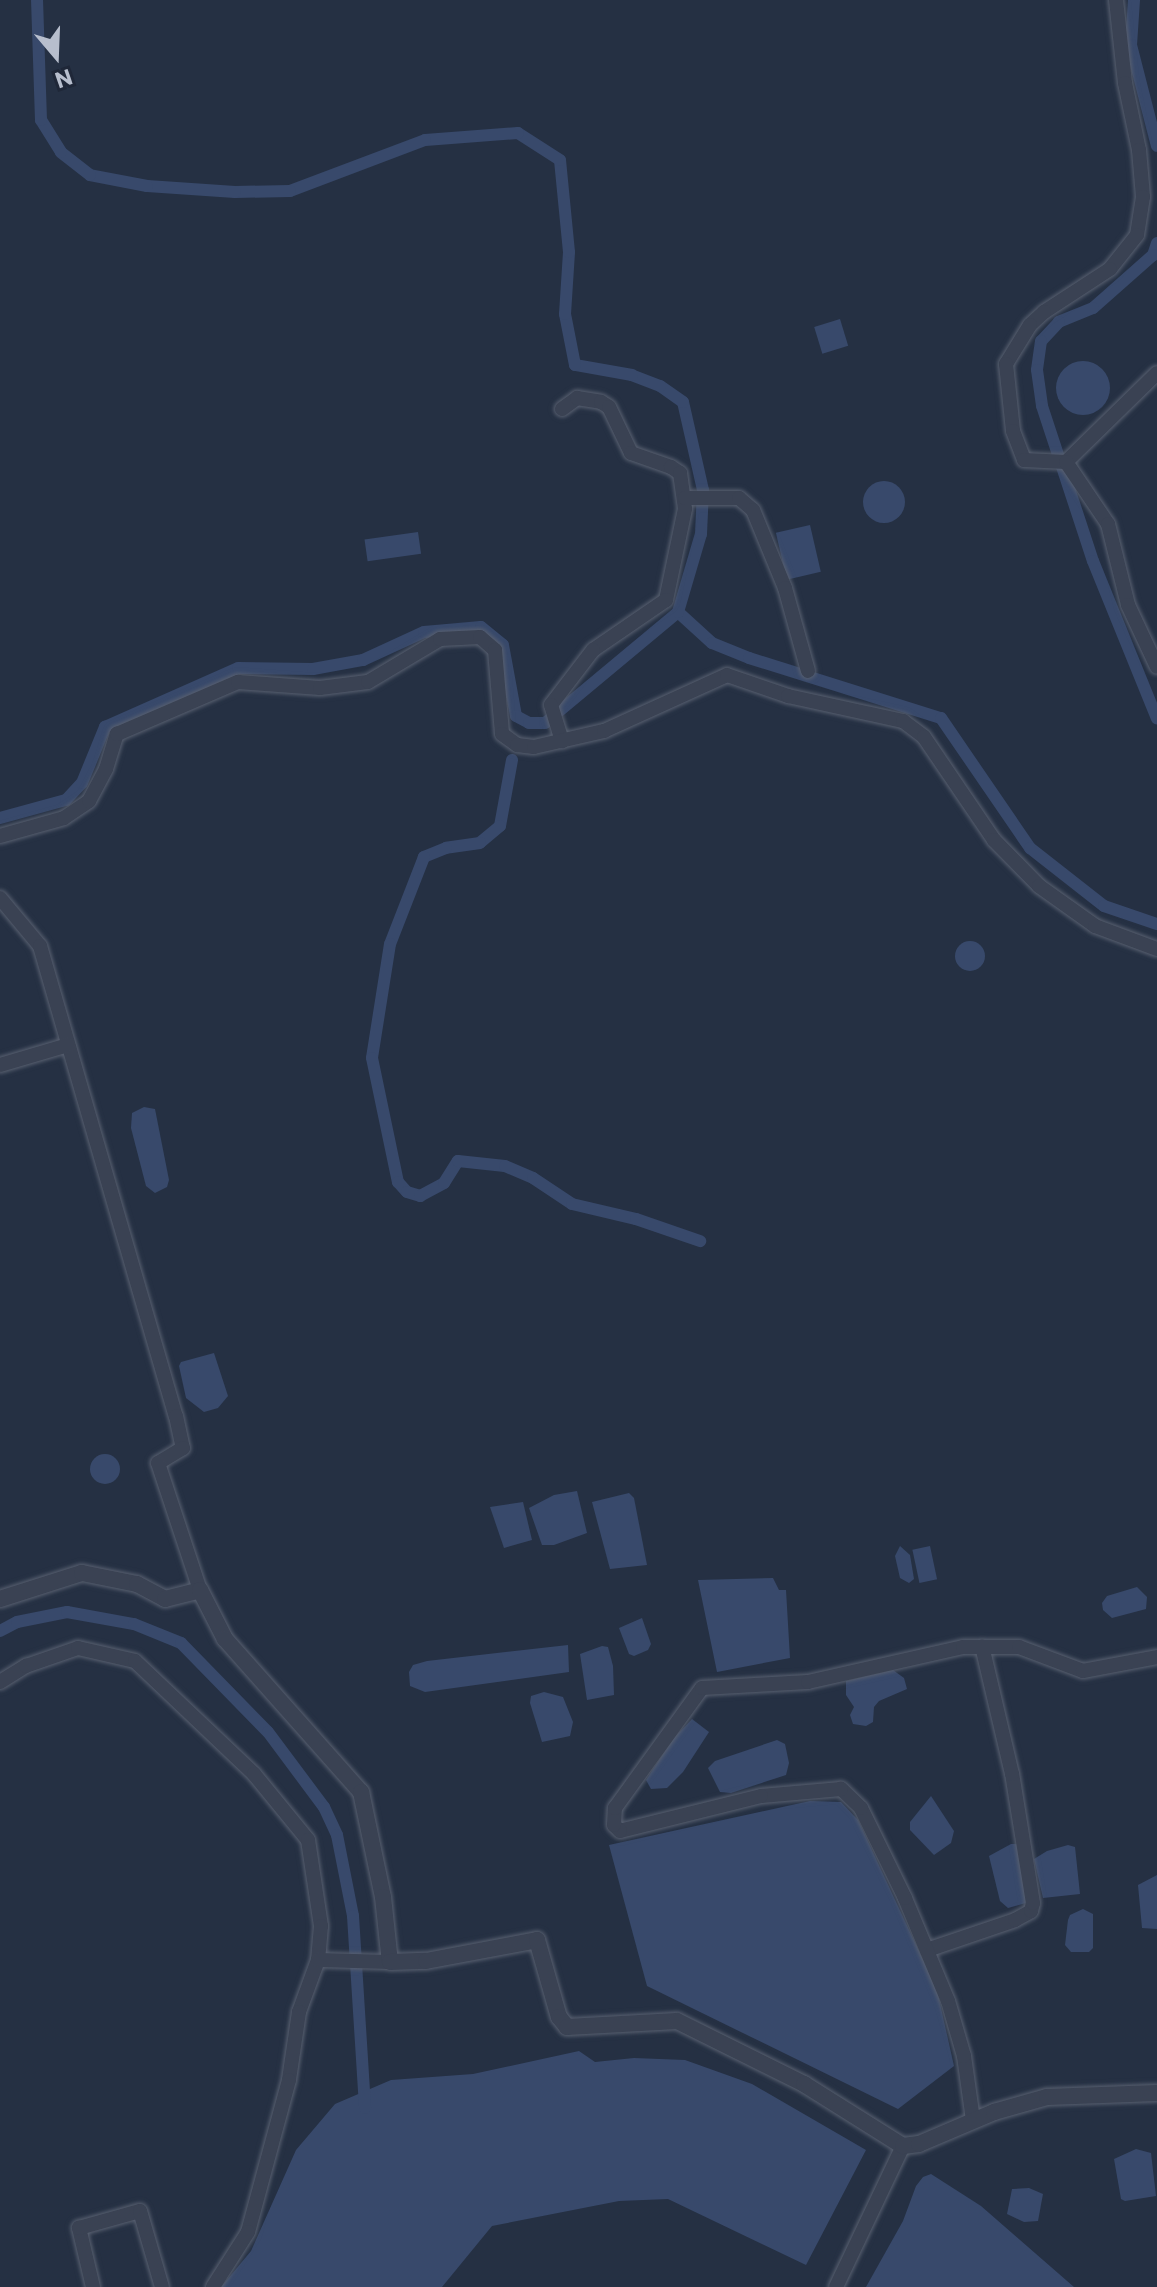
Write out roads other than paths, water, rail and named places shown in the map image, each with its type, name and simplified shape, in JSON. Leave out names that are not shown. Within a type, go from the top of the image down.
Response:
[{"type":"street","points":[[1116,0],[1125,83],[1139,150],[1143,197],[1137,235],[1110,269],[1044,312],[1030,325],[1006,364],[1013,431],[1024,460],[1066,462],[1157,373]]},
{"type":"street","points":[[562,409],[577,398],[601,402],[609,407],[631,453],[680,473],[685,498],[681,535],[666,600],[593,650],[551,705],[562,741]]},
{"type":"street","points":[[1066,462],[1108,524],[1128,605],[1157,667]]},
{"type":"street","points":[[685,498],[739,498],[757,517],[770,548],[808,671]]},
{"type":"street","points":[[0,836],[64,818],[89,801],[106,769],[117,734],[238,682],[320,688],[368,682],[440,639],[460,635],[480,637],[495,650],[502,734],[517,745],[534,747],[604,731],[727,675],[788,696],[903,721],[924,737],[994,840],[1039,886],[1095,926],[1157,949]]},
{"type":"street","points":[[0,898],[40,946],[176,1416],[183,1448],[158,1463],[200,1590],[225,1639],[361,1792],[383,1897],[390,1962]]},
{"type":"street","points":[[0,1065],[68,1045]]},
{"type":"street","points":[[0,1599],[82,1573],[137,1584],[165,1599],[200,1590]]},
{"type":"street","points":[[927,1950],[1015,1920],[1031,1911],[1033,1903],[1012,1774],[982,1646]]},
{"type":"street","points":[[973,2120],[964,2056],[948,2001],[861,1808],[841,1789],[761,1796],[620,1831],[614,1825],[615,1808],[702,1688],[808,1682],[963,1647],[1019,1647],[1083,1671],[1157,1657]]},
{"type":"street","points":[[0,1682],[26,1666],[78,1648],[135,1661],[254,1774],[308,1840],[321,1926],[318,1960],[299,2012],[289,2080],[248,2232],[213,2287]]},
{"type":"street","points":[[318,1960],[426,1961],[537,1940],[559,2017],[567,2027],[677,2021],[804,2084],[903,2146],[919,2144],[973,2120],[1047,2097],[1157,2093]]},
{"type":"street","points":[[836,2287],[903,2146]]},
{"type":"street","points":[[93,2287],[79,2228],[140,2211],[162,2287]]},
{"type":"water","points":[[840,319],[848,346],[822,354],[814,327]]},
{"type":"water","points":[[1083,361],[1102,369],[1110,388],[1102,407],[1083,415],[1064,407],[1056,388],[1064,369]]},
{"type":"water","points":[[884,481],[899,487],[905,502],[899,517],[884,523],[869,517],[863,502],[869,487]]},
{"type":"water","points":[[810,525],[821,572],[787,580],[776,533]]},
{"type":"water","points":[[418,532],[421,554],[368,561],[365,540]]},
{"type":"water","points":[[970,941],[981,945],[985,956],[981,967],[970,971],[959,967],[955,956],[959,945]]},
{"type":"water","points":[[144,1107],[155,1109],[169,1180],[167,1187],[155,1193],[146,1186],[131,1128],[132,1113]]},
{"type":"water","points":[[214,1353],[228,1396],[218,1408],[204,1412],[186,1398],[179,1366],[181,1362]]},
{"type":"water","points":[[105,1454],[116,1458],[120,1469],[116,1480],[105,1484],[94,1480],[90,1469],[94,1458]]},
{"type":"water","points":[[577,1491],[587,1533],[554,1545],[542,1545],[529,1508],[554,1495]]},
{"type":"water","points":[[629,1493],[634,1498],[647,1565],[610,1569],[592,1502]]},
{"type":"water","points":[[523,1502],[532,1540],[504,1548],[490,1507]]},
{"type":"water","points":[[900,1546],[910,1555],[914,1579],[909,1583],[900,1578],[895,1556]]},
{"type":"water","points":[[930,1546],[937,1579],[919,1583],[912,1550]]},
{"type":"water","points":[[773,1578],[779,1590],[786,1590],[790,1658],[717,1672],[698,1580]]},
{"type":"water","points":[[1137,1587],[1147,1597],[1146,1609],[1112,1618],[1103,1610],[1102,1603],[1107,1596]]},
{"type":"water","points":[[642,1618],[651,1644],[648,1650],[634,1656],[629,1654],[619,1628]]},
{"type":"water","points":[[568,1645],[569,1672],[425,1692],[410,1686],[409,1672],[413,1665],[427,1661]]},
{"type":"water","points":[[602,1646],[608,1647],[613,1666],[614,1695],[587,1700],[580,1654]]},
{"type":"water","points":[[893,1670],[904,1678],[907,1689],[879,1701],[874,1707],[873,1722],[866,1726],[853,1724],[850,1715],[854,1707],[846,1695],[846,1681]]},
{"type":"water","points":[[544,1692],[563,1697],[573,1722],[570,1736],[542,1742],[530,1703],[531,1696]]},
{"type":"water","points":[[692,1719],[709,1732],[683,1772],[667,1788],[651,1789],[646,1780],[673,1739]]},
{"type":"water","points":[[777,1740],[785,1744],[789,1763],[786,1775],[731,1793],[720,1792],[708,1768],[715,1761]]},
{"type":"water","points":[[931,1796],[954,1831],[951,1843],[934,1855],[910,1830],[910,1822]]},
{"type":"water","points":[[810,1801],[841,1802],[858,1820],[937,1990],[954,2066],[898,2109],[647,1986],[609,1845]]},
{"type":"water","points":[[1011,1844],[1018,1844],[1026,1903],[1008,1908],[1000,1901],[989,1856]]},
{"type":"water","points":[[1068,1845],[1075,1847],[1080,1894],[1043,1898],[1034,1859],[1047,1851]]},
{"type":"water","points":[[1157,1875],[1157,1929],[1142,1928],[1138,1885]]},
{"type":"water","points":[[1083,1909],[1093,1914],[1093,1948],[1089,1952],[1071,1952],[1065,1945],[1068,1920],[1070,1915]]},
{"type":"water","points":[[579,2051],[595,2062],[634,2058],[685,2060],[752,2084],[866,2150],[806,2265],[668,2199],[619,2201],[492,2226],[442,2287],[221,2287],[251,2251],[296,2150],[335,2104],[391,2080],[473,2074]]},
{"type":"water","points":[[1136,2149],[1151,2153],[1156,2196],[1125,2201],[1121,2199],[1114,2159]]},
{"type":"water","points":[[931,2174],[981,2206],[1074,2287],[866,2287],[903,2221],[916,2186],[923,2177]]},
{"type":"water","points":[[1029,2188],[1043,2194],[1038,2221],[1024,2222],[1007,2214],[1012,2189]]},
{"type":"waterway","points":[[0,818],[66,800],[82,783],[105,727],[238,668],[313,669],[363,660],[424,632],[481,627],[503,645],[516,716],[529,723],[545,723],[678,612],[701,534],[703,490],[683,402],[660,386],[632,375],[575,365],[565,314],[569,252],[560,160],[518,133],[425,140],[290,191],[235,192],[147,186],[90,175],[61,152],[41,120],[37,0]]},
{"type":"waterway","points":[[1134,0],[1131,45],[1157,146]]},
{"type":"waterway","points":[[1157,243],[1153,255],[1093,308],[1059,322],[1041,341],[1037,370],[1042,406],[1093,561],[1157,719]]},
{"type":"waterway","points":[[678,612],[712,643],[749,658],[941,718],[1030,848],[1104,906],[1157,924]]},
{"type":"waterway","points":[[512,760],[500,826],[480,843],[446,848],[424,857],[390,944],[372,1058],[398,1182],[407,1192],[420,1196],[444,1183],[458,1161],[505,1166],[533,1178],[572,1204],[636,1219],[700,1241]]},
{"type":"waterway","points":[[0,1631],[17,1622],[67,1612],[134,1624],[181,1643],[268,1732],[324,1807],[337,1835],[353,1916],[365,2108]]}]
